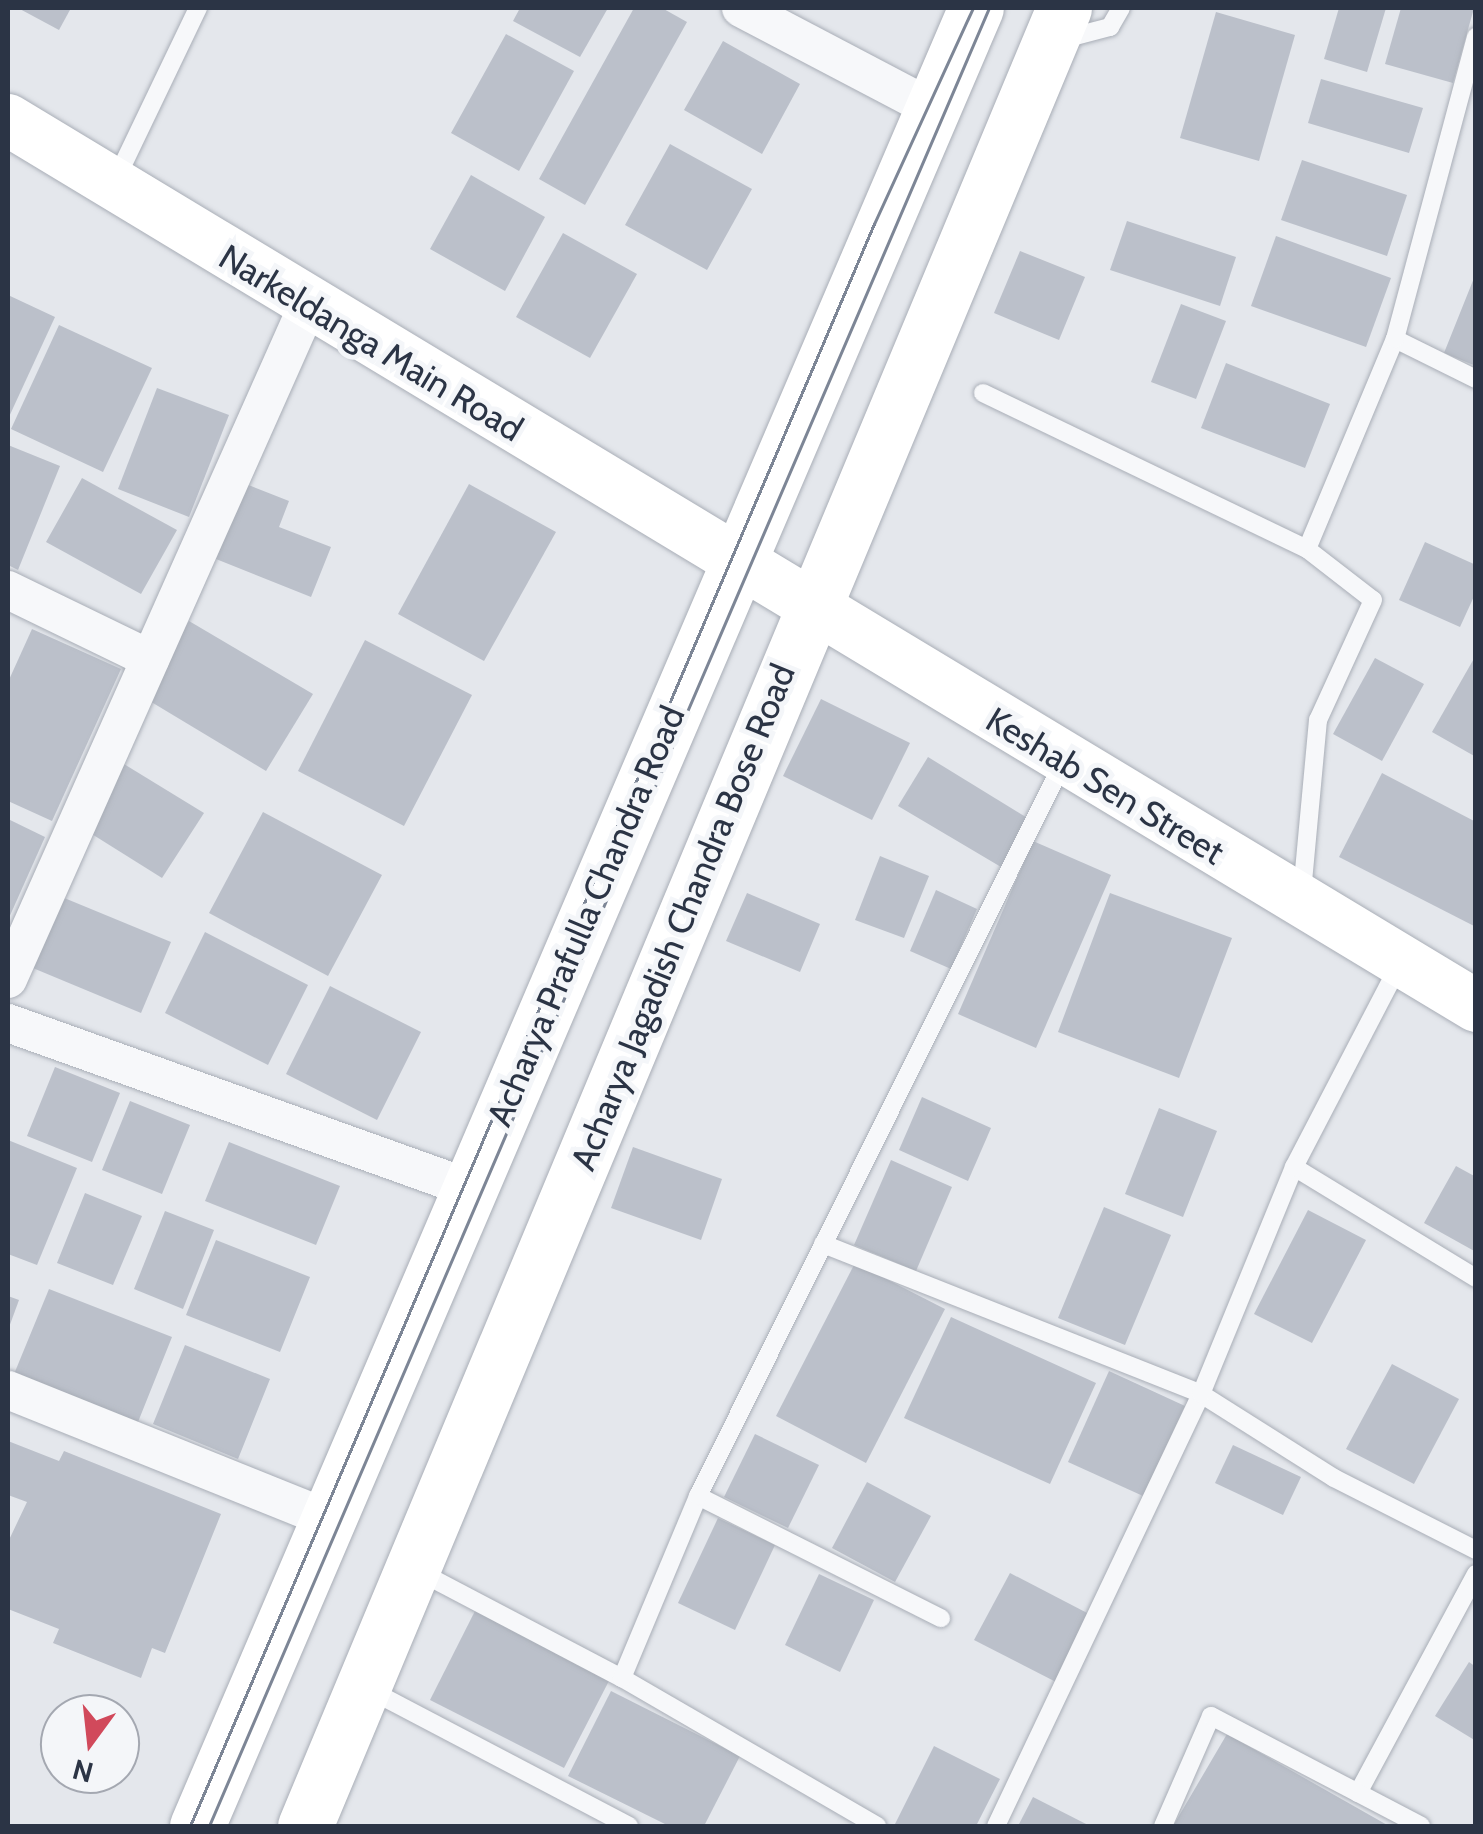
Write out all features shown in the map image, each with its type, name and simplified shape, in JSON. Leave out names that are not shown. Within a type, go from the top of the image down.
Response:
[{"type":"main road","name":"Acharya Prafulla Chandra Road","points":[[197,1826],[976,8]]},
{"type":"main road","name":"Acharya Jagadish Chandra Bose Road","points":[[306,1826],[416,1570],[810,609],[1056,25]]},
{"type":"main road","name":"Narkeldanga Main Road","points":[[8,120],[736,564]]},
{"type":"main road","name":"Keshab Sen Street","points":[[736,564],[1475,1006]]},
{"type":"street","points":[[741,8],[934,108]]},
{"type":"street","points":[[8,979],[308,305]]},
{"type":"street","points":[[8,590],[150,659]]},
{"type":"street","points":[[8,1022],[470,1188]]},
{"type":"street","points":[[8,1390],[329,1519]]},
{"type":"lane","points":[[114,184],[198,8]]},
{"type":"lane","points":[[1056,25],[1110,28],[1121,8]]},
{"type":"lane","points":[[1307,548],[1395,339],[1476,37]]},
{"type":"lane","points":[[1395,339],[1476,379]]},
{"type":"lane","points":[[983,393],[1307,548],[1373,600],[1318,720],[1301,902]]},
{"type":"lane","points":[[622,1678],[698,1496],[1064,761]]},
{"type":"lane","points":[[996,1826],[1201,1394],[1294,1167],[1400,964]]},
{"type":"lane","points":[[1294,1167],[1476,1278]]},
{"type":"lane","points":[[823,1244],[1201,1394],[1334,1478],[1476,1550]]},
{"type":"lane","points":[[698,1496],[941,1618]]},
{"type":"lane","points":[[416,1570],[622,1678],[878,1826]]},
{"type":"lane","points":[[1358,1793],[1476,1574]]},
{"type":"lane","points":[[365,1688],[628,1826]]},
{"type":"lane","points":[[1163,1826],[1212,1716],[1421,1826]]},
{"type":"building","points":[[18,8],[71,8],[59,30]]},
{"type":"building","points":[[520,8],[608,8],[580,57],[513,21]]},
{"type":"building","points":[[634,8],[662,8],[687,22],[585,205],[539,179]]},
{"type":"building","points":[[1339,8],[1386,8],[1367,72],[1324,59]]},
{"type":"building","points":[[1401,8],[1474,8],[1453,83],[1385,64]]},
{"type":"building","points":[[1216,12],[1295,35],[1259,161],[1180,138]]},
{"type":"building","points":[[506,34],[574,71],[519,171],[451,133]]},
{"type":"building","points":[[723,41],[800,84],[762,154],[684,110]]},
{"type":"building","points":[[1321,79],[1423,108],[1409,153],[1308,123]]},
{"type":"building","points":[[670,144],[752,189],[707,270],[625,225]]},
{"type":"building","points":[[1302,160],[1407,195],[1387,256],[1281,220]]},
{"type":"building","points":[[471,175],[545,217],[505,291],[430,249]]},
{"type":"building","points":[[1127,221],[1236,257],[1220,306],[1110,270]]},
{"type":"building","points":[[563,233],[637,274],[590,358],[516,317]]},
{"type":"building","points":[[1276,236],[1391,278],[1366,347],[1251,306]]},
{"type":"building","points":[[1020,251],[1085,277],[1059,340],[994,313]]},
{"type":"building","points":[[1476,273],[1476,366],[1444,353]]},
{"type":"building","points":[[8,295],[55,317],[8,419]]},
{"type":"building","points":[[1181,304],[1226,321],[1196,399],[1151,382]]},
{"type":"building","points":[[59,325],[152,368],[103,472],[11,429]]},
{"type":"building","points":[[1226,363],[1330,404],[1305,468],[1201,428]]},
{"type":"building","points":[[157,388],[229,415],[189,517],[118,489]]},
{"type":"building","points":[[8,445],[60,466],[18,570],[8,565]]},
{"type":"building","points":[[82,478],[177,530],[141,594],[46,542]]},
{"type":"building","points":[[246,484],[289,501],[279,527],[331,547],[311,597],[216,559]]},
{"type":"building","points":[[469,484],[556,532],[484,661],[398,614]]},
{"type":"building","points":[[1425,542],[1476,565],[1476,592],[1460,627],[1399,600]]},
{"type":"building","points":[[189,621],[313,694],[266,771],[143,697]]},
{"type":"building","points":[[32,629],[121,669],[52,821],[8,801],[8,682]]},
{"type":"building","points":[[365,640],[472,695],[404,826],[298,771]]},
{"type":"building","points":[[1476,655],[1476,757],[1432,732]]},
{"type":"building","points":[[1375,658],[1424,684],[1382,761],[1333,734]]},
{"type":"building","points":[[821,699],[910,743],[872,820],[783,776]]},
{"type":"building","points":[[928,757],[1029,819],[1001,867],[898,806]]},
{"type":"building","points":[[119,761],[204,813],[162,878],[79,826]]},
{"type":"building","points":[[1382,773],[1476,822],[1476,927],[1339,857]]},
{"type":"building","points":[[263,812],[382,875],[328,976],[209,913]]},
{"type":"building","points":[[8,819],[45,837],[8,920]]},
{"type":"building","points":[[1033,841],[1111,875],[1036,1048],[958,1014]]},
{"type":"building","points":[[880,856],[929,876],[904,938],[855,920]]},
{"type":"building","points":[[936,890],[977,909],[951,969],[910,951]]},
{"type":"building","points":[[747,893],[820,924],[800,972],[726,941]]},
{"type":"building","points":[[1110,893],[1232,938],[1179,1078],[1058,1032]]},
{"type":"building","points":[[57,895],[171,942],[141,1013],[28,966]]},
{"type":"building","points":[[205,932],[308,985],[268,1065],[165,1013]]},
{"type":"building","points":[[330,986],[421,1032],[377,1120],[286,1074]]},
{"type":"building","points":[[55,1067],[120,1093],[92,1162],[27,1136]]},
{"type":"building","points":[[922,1097],[991,1128],[968,1181],[899,1150]]},
{"type":"building","points":[[130,1101],[190,1125],[162,1194],[102,1170]]},
{"type":"building","points":[[1159,1108],[1217,1131],[1183,1217],[1125,1194]]},
{"type":"building","points":[[8,1140],[77,1168],[37,1265],[8,1254]]},
{"type":"building","points":[[229,1142],[340,1186],[316,1245],[205,1201]]},
{"type":"building","points":[[633,1147],[722,1179],[701,1240],[611,1208]]},
{"type":"building","points":[[891,1160],[952,1187],[916,1271],[854,1245]]},
{"type":"building","points":[[1456,1166],[1476,1177],[1476,1252],[1424,1223]]},
{"type":"building","points":[[85,1193],[142,1216],[113,1285],[57,1263]]},
{"type":"building","points":[[1104,1207],[1171,1235],[1125,1345],[1058,1318]]},
{"type":"building","points":[[1308,1210],[1366,1240],[1312,1343],[1254,1314]]},
{"type":"building","points":[[165,1211],[214,1230],[183,1309],[134,1289]]},
{"type":"building","points":[[216,1240],[310,1277],[280,1352],[186,1315]]},
{"type":"building","points":[[855,1263],[945,1309],[866,1463],[776,1416]]},
{"type":"building","points":[[49,1289],[172,1337],[136,1427],[12,1379]]},
{"type":"building","points":[[8,1296],[19,1300],[8,1330]]},
{"type":"building","points":[[951,1317],[1096,1383],[1050,1484],[904,1418]]},
{"type":"building","points":[[185,1345],[270,1379],[238,1459],[153,1424]]},
{"type":"building","points":[[1392,1364],[1459,1399],[1414,1484],[1346,1449]]},
{"type":"building","points":[[1109,1371],[1185,1406],[1143,1496],[1068,1462]]},
{"type":"building","points":[[755,1434],[819,1465],[788,1528],[724,1497]]},
{"type":"building","points":[[8,1441],[59,1461],[64,1451],[221,1514],[165,1653],[152,1648],[141,1678],[53,1643],[59,1629],[8,1609],[8,1542],[27,1502],[8,1495]]},
{"type":"building","points":[[1233,1445],[1301,1477],[1283,1515],[1215,1483]]},
{"type":"building","points":[[867,1482],[931,1516],[895,1582],[832,1548]]},
{"type":"building","points":[[718,1518],[775,1545],[735,1630],[678,1603]]},
{"type":"building","points":[[1010,1573],[1091,1615],[1056,1682],[974,1640]]},
{"type":"building","points":[[819,1574],[874,1600],[840,1672],[785,1645]]},
{"type":"building","points":[[476,1609],[611,1677],[564,1768],[430,1700]]},
{"type":"building","points":[[1469,1662],[1476,1667],[1476,1741],[1435,1716]]},
{"type":"building","points":[[611,1691],[740,1756],[704,1826],[669,1826],[568,1776]]},
{"type":"building","points":[[1227,1734],[1389,1826],[1173,1826]]},
{"type":"building","points":[[934,1746],[1000,1779],[976,1826],[895,1824]]},
{"type":"building","points":[[1033,1797],[1090,1826],[1018,1826]]},
{"type":"tram line","points":[[190,1826],[874,224],[973,8]]},
{"type":"tram line","points":[[209,1826],[989,8]]}]
